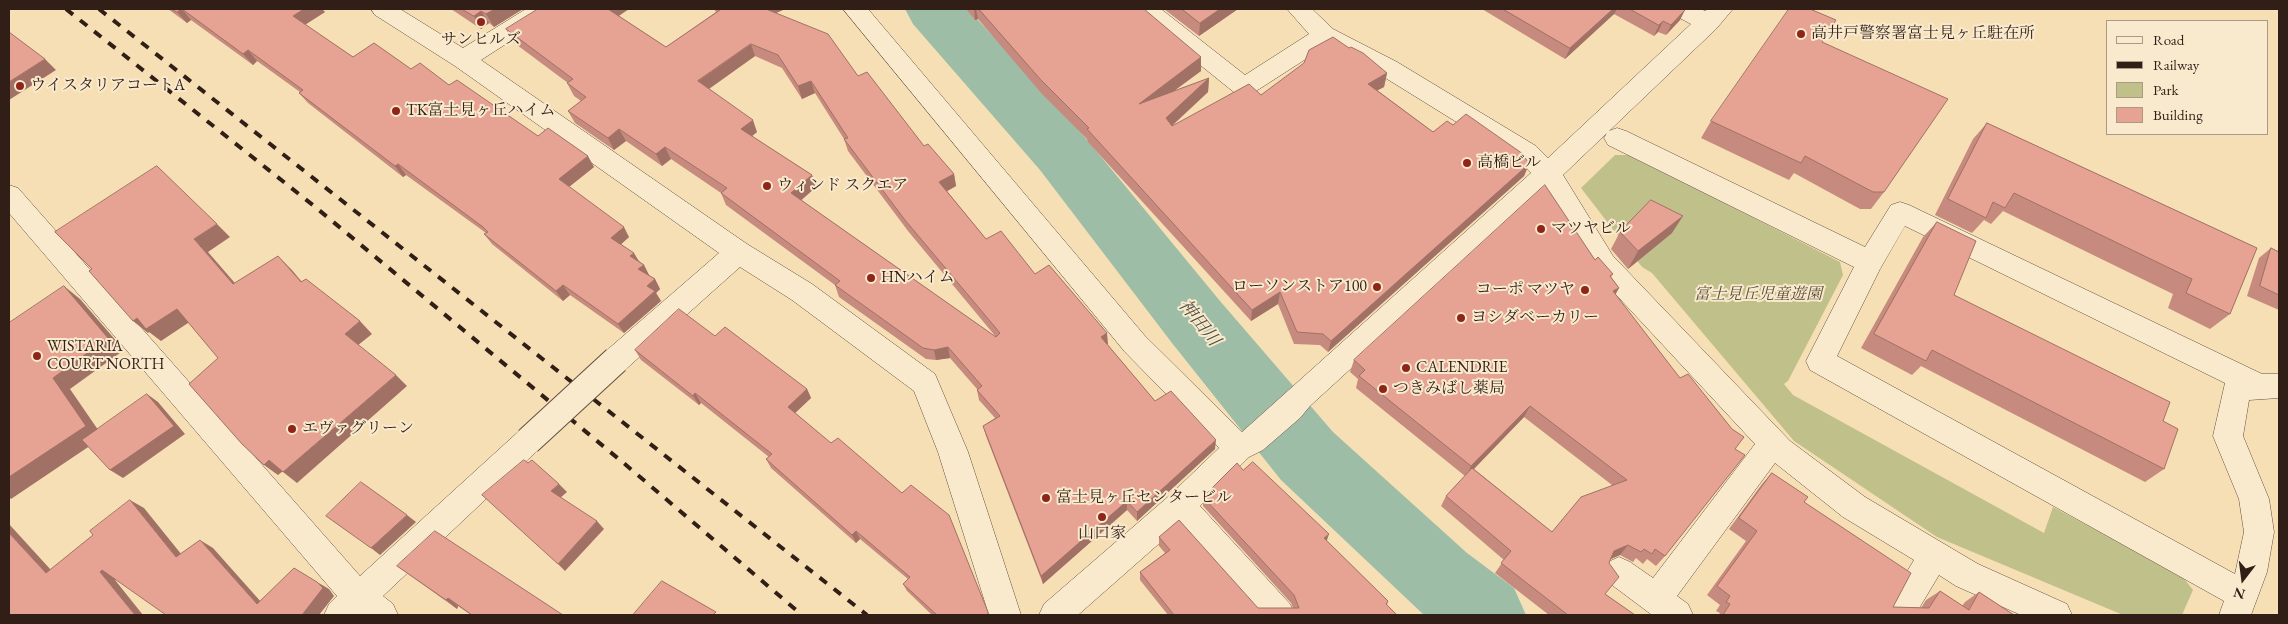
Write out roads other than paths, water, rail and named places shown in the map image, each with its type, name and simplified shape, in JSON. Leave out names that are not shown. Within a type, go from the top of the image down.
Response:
[{"type":"street","points":[[383,9],[463,60],[738,252],[802,292],[925,383],[953,452],[1004,615]]},
{"type":"street","points":[[463,60],[543,9]]},
{"type":"street","points":[[855,9],[1135,344],[1246,445]]},
{"type":"street","points":[[1146,9],[1244,87],[1325,35]]},
{"type":"street","points":[[1298,9],[1325,35],[1388,68],[1526,153],[1547,173],[1563,194],[1604,264],[1691,354],[1772,444],[1854,507],[1967,575],[2056,615]]},
{"type":"street","points":[[1682,9],[1715,16]]},
{"type":"street","points":[[1055,615],[1180,506],[1246,445],[1290,409],[1300,397],[1547,173],[1715,16]]},
{"type":"street","points":[[1617,138],[1870,262]]},
{"type":"street","points":[[9,195],[349,606],[382,615]]},
{"type":"street","points":[[1900,212],[2270,386],[2237,388],[2228,436],[2254,499],[2259,532],[2251,572],[2239,605],[1820,362],[1870,262],[1900,212]]},
{"type":"street","points":[[349,606],[528,440],[738,252]]},
{"type":"street","points":[[1619,572],[1666,607],[1772,444]]},
{"type":"street","points":[[1180,506],[1279,615]]},
{"type":"street","points":[[1897,615],[1934,555]]},
{"type":"waterway","name":"神田川","points":[[934,9],[1062,153],[1196,322],[1307,456],[1439,579],[1486,615]]},
{"type":"railway","points":[[66,9],[314,206],[626,465],[802,615]]},
{"type":"railway","points":[[99,9],[867,615]]},
{"type":"place","name":"サンヒルズ","points":[[481,22]]},
{"type":"place","name":"高井戸警察署富士見ヶ丘駐在所","points":[[1801,34]]},
{"type":"place","name":"ウイスタリアコートA","points":[[20,86]]},
{"type":"place","name":"TK富士見ヶ丘ハイム","points":[[396,111]]},
{"type":"place","name":"高橋ビル","points":[[1467,163]]},
{"type":"place","name":"ウィンド スクエア","points":[[767,186]]},
{"type":"place","name":"マツヤビル","points":[[1541,229]]},
{"type":"place","name":"HNハイム","points":[[871,278]]},
{"type":"place","name":"ローソンストア100","points":[[1377,287]]},
{"type":"place","name":"コーポ マツヤ","points":[[1585,290]]},
{"type":"place","name":"ヨシダベーカリー","points":[[1461,318]]},
{"type":"place","name":"WISTARIA COURT NORTH","points":[[37,356]]},
{"type":"place","name":"CALENDRIE","points":[[1406,368]]},
{"type":"place","name":"つきみばし薬局","points":[[1383,389]]},
{"type":"place","name":"エヴァグリーン","points":[[292,429]]},
{"type":"place","name":"富士見ヶ丘センタービル","points":[[1046,498]]},
{"type":"place","name":"山口家","points":[[1102,517]]},
{"type":"park label","name":"富士見丘児童遊園","points":[[1758,295]]}]
